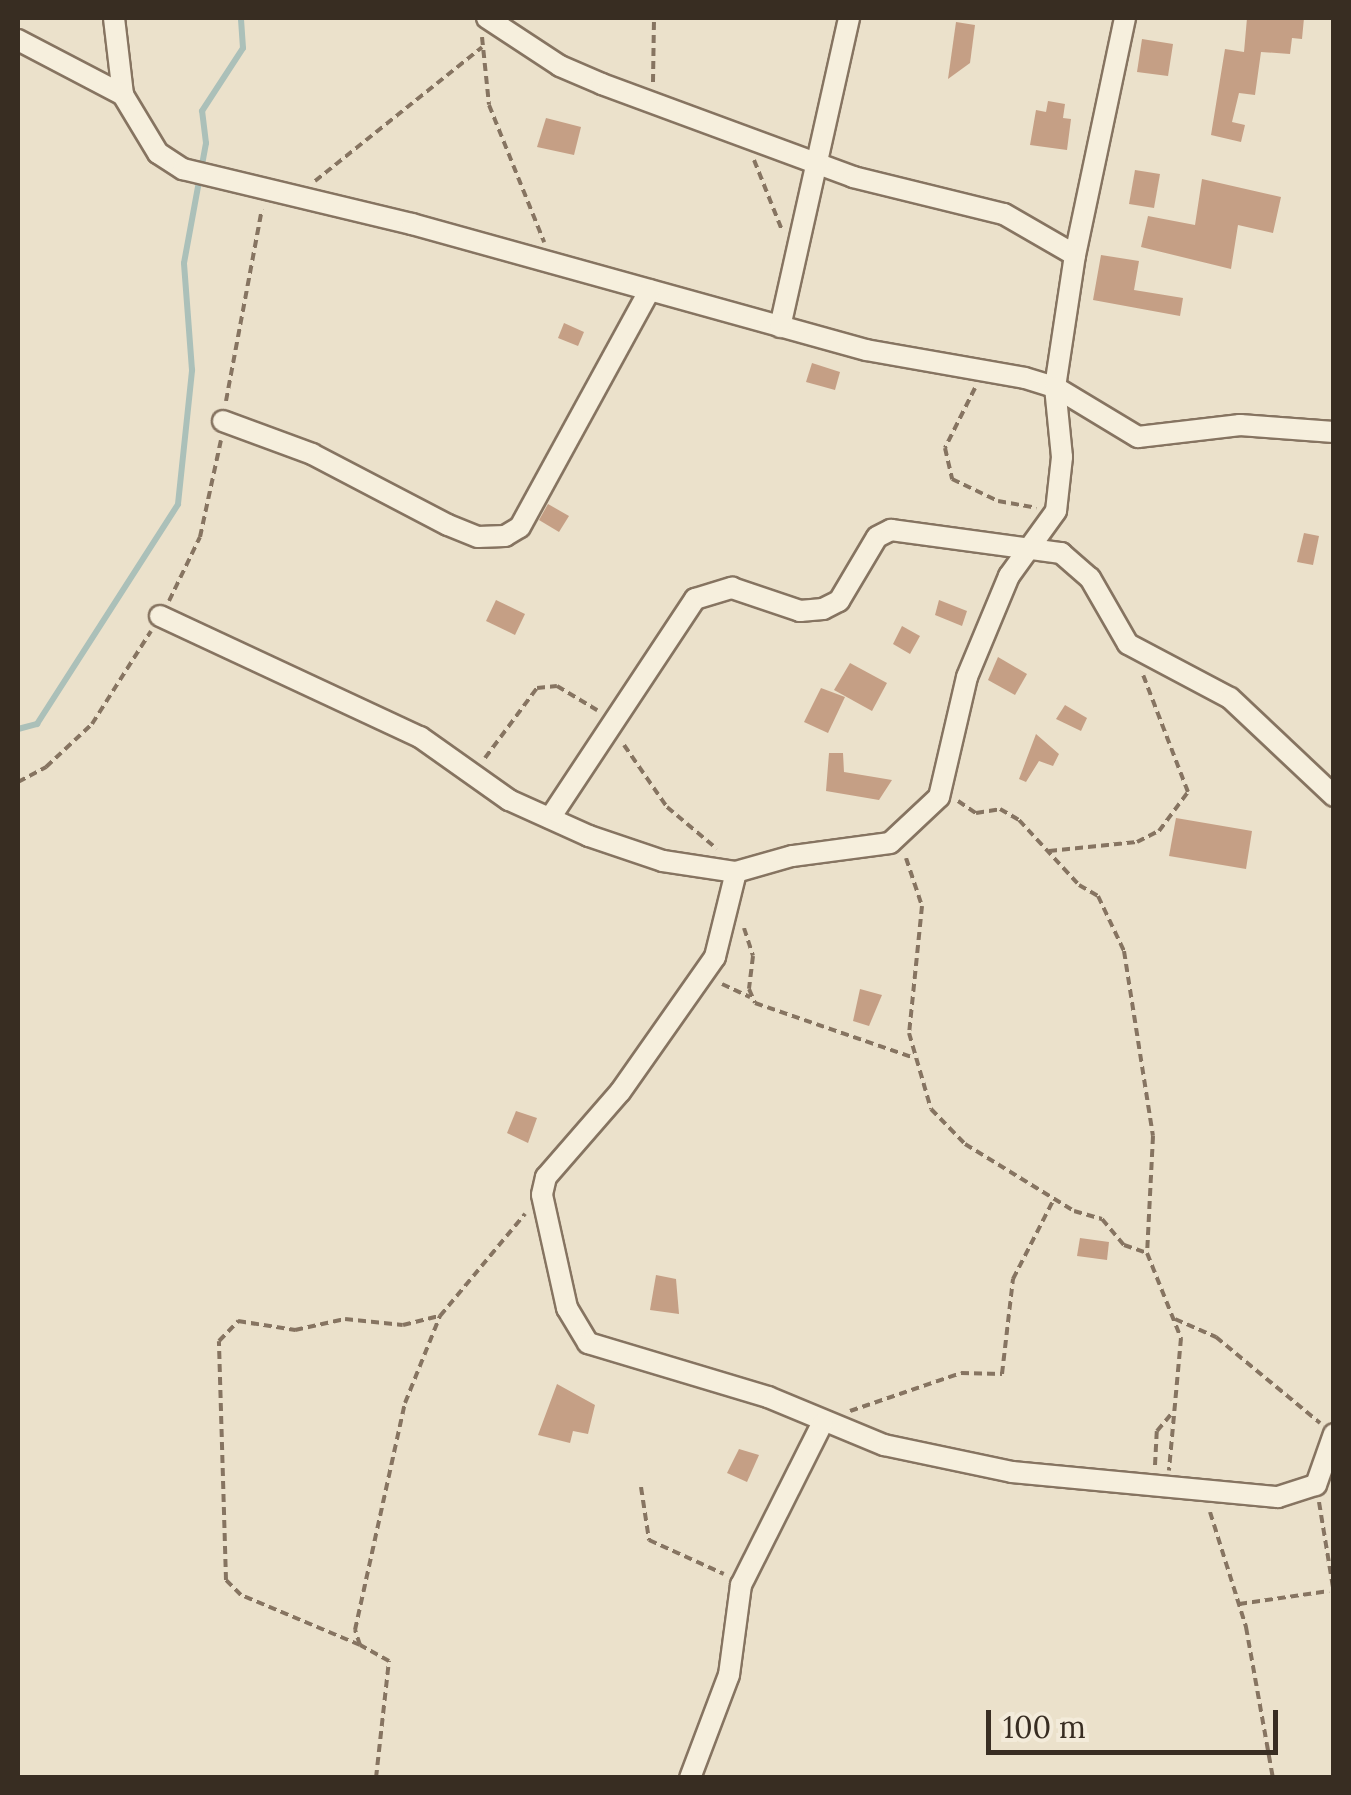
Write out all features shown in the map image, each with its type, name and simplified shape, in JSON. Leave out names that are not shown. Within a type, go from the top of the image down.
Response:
[{"type":"street","points":[[114,18],[123,95],[158,153],[183,169],[550,260],[780,327],[1055,387],[1138,437],[1240,426],[1334,432]]},
{"type":"street","points":[[780,327],[799,260],[850,18]]},
{"type":"street","points":[[160,616],[420,737],[550,818],[645,856],[741,870],[878,847],[904,833],[939,797],[967,677],[1025,551],[1056,511],[1062,457],[1055,387],[1075,255],[1124,18]]},
{"type":"street","points":[[485,25],[560,66],[853,177],[1004,214],[1075,255]]},
{"type":"street","points":[[18,40],[123,95]]},
{"type":"street","points":[[223,422],[312,454],[448,525],[478,536],[505,536],[520,527],[650,290]]},
{"type":"street","points":[[550,818],[706,590],[732,588],[783,606],[823,609],[838,601],[877,536],[891,530],[1061,553],[1078,564],[1128,644],[1230,698],[1334,796]]},
{"type":"street","points":[[741,870],[702,976],[620,1092],[546,1176],[542,1196],[567,1308],[588,1343],[768,1397],[822,1424],[936,1460],[1162,1487],[1278,1497],[1316,1485],[1334,1430]]},
{"type":"street","points":[[690,1778],[724,1692],[741,1585],[822,1424]]},
{"type":"path","points":[[654,18],[656,102]]},
{"type":"path","points":[[485,25],[482,47],[489,105],[550,260]]},
{"type":"path","points":[[302,199],[329,166],[482,47]]},
{"type":"path","points":[[735,130],[758,166],[775,218],[799,260]]},
{"type":"path","points":[[18,782],[46,767],[92,724],[160,616],[200,537],[266,191]]},
{"type":"path","points":[[987,371],[952,430],[944,464],[952,479],[970,490],[1056,511]]},
{"type":"path","points":[[1047,851],[1137,842],[1159,831],[1188,792],[1128,644]]},
{"type":"path","points":[[474,774],[537,688],[558,686],[578,695],[610,726],[667,807],[741,870]]},
{"type":"path","points":[[939,797],[976,812],[1009,812],[1098,896],[1124,951],[1154,1136],[1147,1253],[1175,1318],[1182,1362],[1162,1487]]},
{"type":"path","points":[[904,833],[906,867],[922,906],[909,1002],[912,1057],[932,1109],[950,1134],[1054,1199],[1102,1219],[1124,1245],[1147,1253]]},
{"type":"path","points":[[728,912],[751,943],[750,996]]},
{"type":"path","points":[[702,976],[750,996],[767,1011],[912,1057]]},
{"type":"path","points":[[360,1645],[355,1630],[375,1520],[419,1356],[440,1316],[542,1196]]},
{"type":"path","points":[[822,1424],[918,1384],[961,1373],[1002,1374],[1013,1280],[1054,1199]]},
{"type":"path","points":[[376,1778],[389,1661],[241,1595],[226,1580],[218,1341],[238,1321],[295,1330],[345,1319],[403,1325],[440,1316]]},
{"type":"path","points":[[1175,1318],[1216,1337],[1289,1404],[1334,1430]]},
{"type":"path","points":[[1162,1487],[1157,1431],[1173,1412]]},
{"type":"path","points":[[1238,1604],[1331,1593],[1316,1485]]},
{"type":"path","points":[[641,1487],[649,1540],[741,1585]]},
{"type":"path","points":[[1192,1490],[1216,1521],[1238,1604],[1273,1778]]},
{"type":"building","points":[[1247,18],[1304,18],[1302,39],[1292,38],[1290,54],[1261,52],[1255,95],[1239,93],[1232,122],[1245,125],[1241,142],[1211,135],[1225,49],[1244,52]]},
{"type":"building","points":[[956,22],[975,25],[970,63],[948,79]]},
{"type":"building","points":[[1142,39],[1173,44],[1168,76],[1137,72]]},
{"type":"building","points":[[1048,101],[1065,104],[1063,118],[1071,119],[1067,150],[1030,145],[1036,110],[1046,112]]},
{"type":"building","points":[[546,118],[581,127],[574,155],[537,147]]},
{"type":"building","points":[[1135,170],[1160,174],[1154,208],[1129,204]]},
{"type":"building","points":[[1202,179],[1281,197],[1273,233],[1238,225],[1231,269],[1141,247],[1148,216],[1195,225]]},
{"type":"building","points":[[1101,255],[1139,261],[1134,290],[1183,298],[1180,316],[1093,300]]},
{"type":"building","points":[[564,323],[584,332],[578,346],[558,338]]},
{"type":"building","points":[[812,363],[840,372],[835,390],[806,382]]},
{"type":"building","points":[[548,504],[569,516],[559,532],[539,520]]},
{"type":"building","points":[[1304,533],[1319,536],[1313,565],[1297,562]]},
{"type":"building","points":[[496,600],[525,614],[515,635],[486,621]]},
{"type":"building","points":[[939,600],[967,611],[962,626],[935,615]]},
{"type":"building","points":[[902,626],[920,636],[910,654],[893,644]]},
{"type":"building","points":[[998,657],[1027,674],[1015,695],[988,680]]},
{"type":"building","points":[[850,663],[887,683],[872,711],[834,690]]},
{"type":"building","points":[[821,688],[845,697],[828,733],[804,722]]},
{"type":"building","points":[[1065,705],[1087,718],[1081,731],[1056,719]]},
{"type":"building","points":[[1036,734],[1059,754],[1053,766],[1039,761],[1026,782],[1019,779]]},
{"type":"building","points":[[829,753],[843,753],[844,772],[892,780],[879,800],[826,791]]},
{"type":"building","points":[[1176,818],[1252,831],[1246,869],[1169,856]]},
{"type":"building","points":[[860,989],[882,995],[869,1026],[853,1021]]},
{"type":"building","points":[[516,1111],[537,1118],[528,1143],[507,1133]]},
{"type":"building","points":[[1080,1238],[1109,1242],[1107,1260],[1077,1256]]},
{"type":"building","points":[[656,1275],[676,1279],[679,1314],[650,1310]]},
{"type":"building","points":[[557,1384],[595,1405],[588,1434],[573,1431],[570,1443],[538,1435]]},
{"type":"building","points":[[739,1449],[759,1455],[747,1482],[727,1473]]},
{"type":"waterway","points":[[18,729],[37,724],[178,504],[192,370],[184,263],[206,143],[202,111],[243,48],[241,18]]}]
